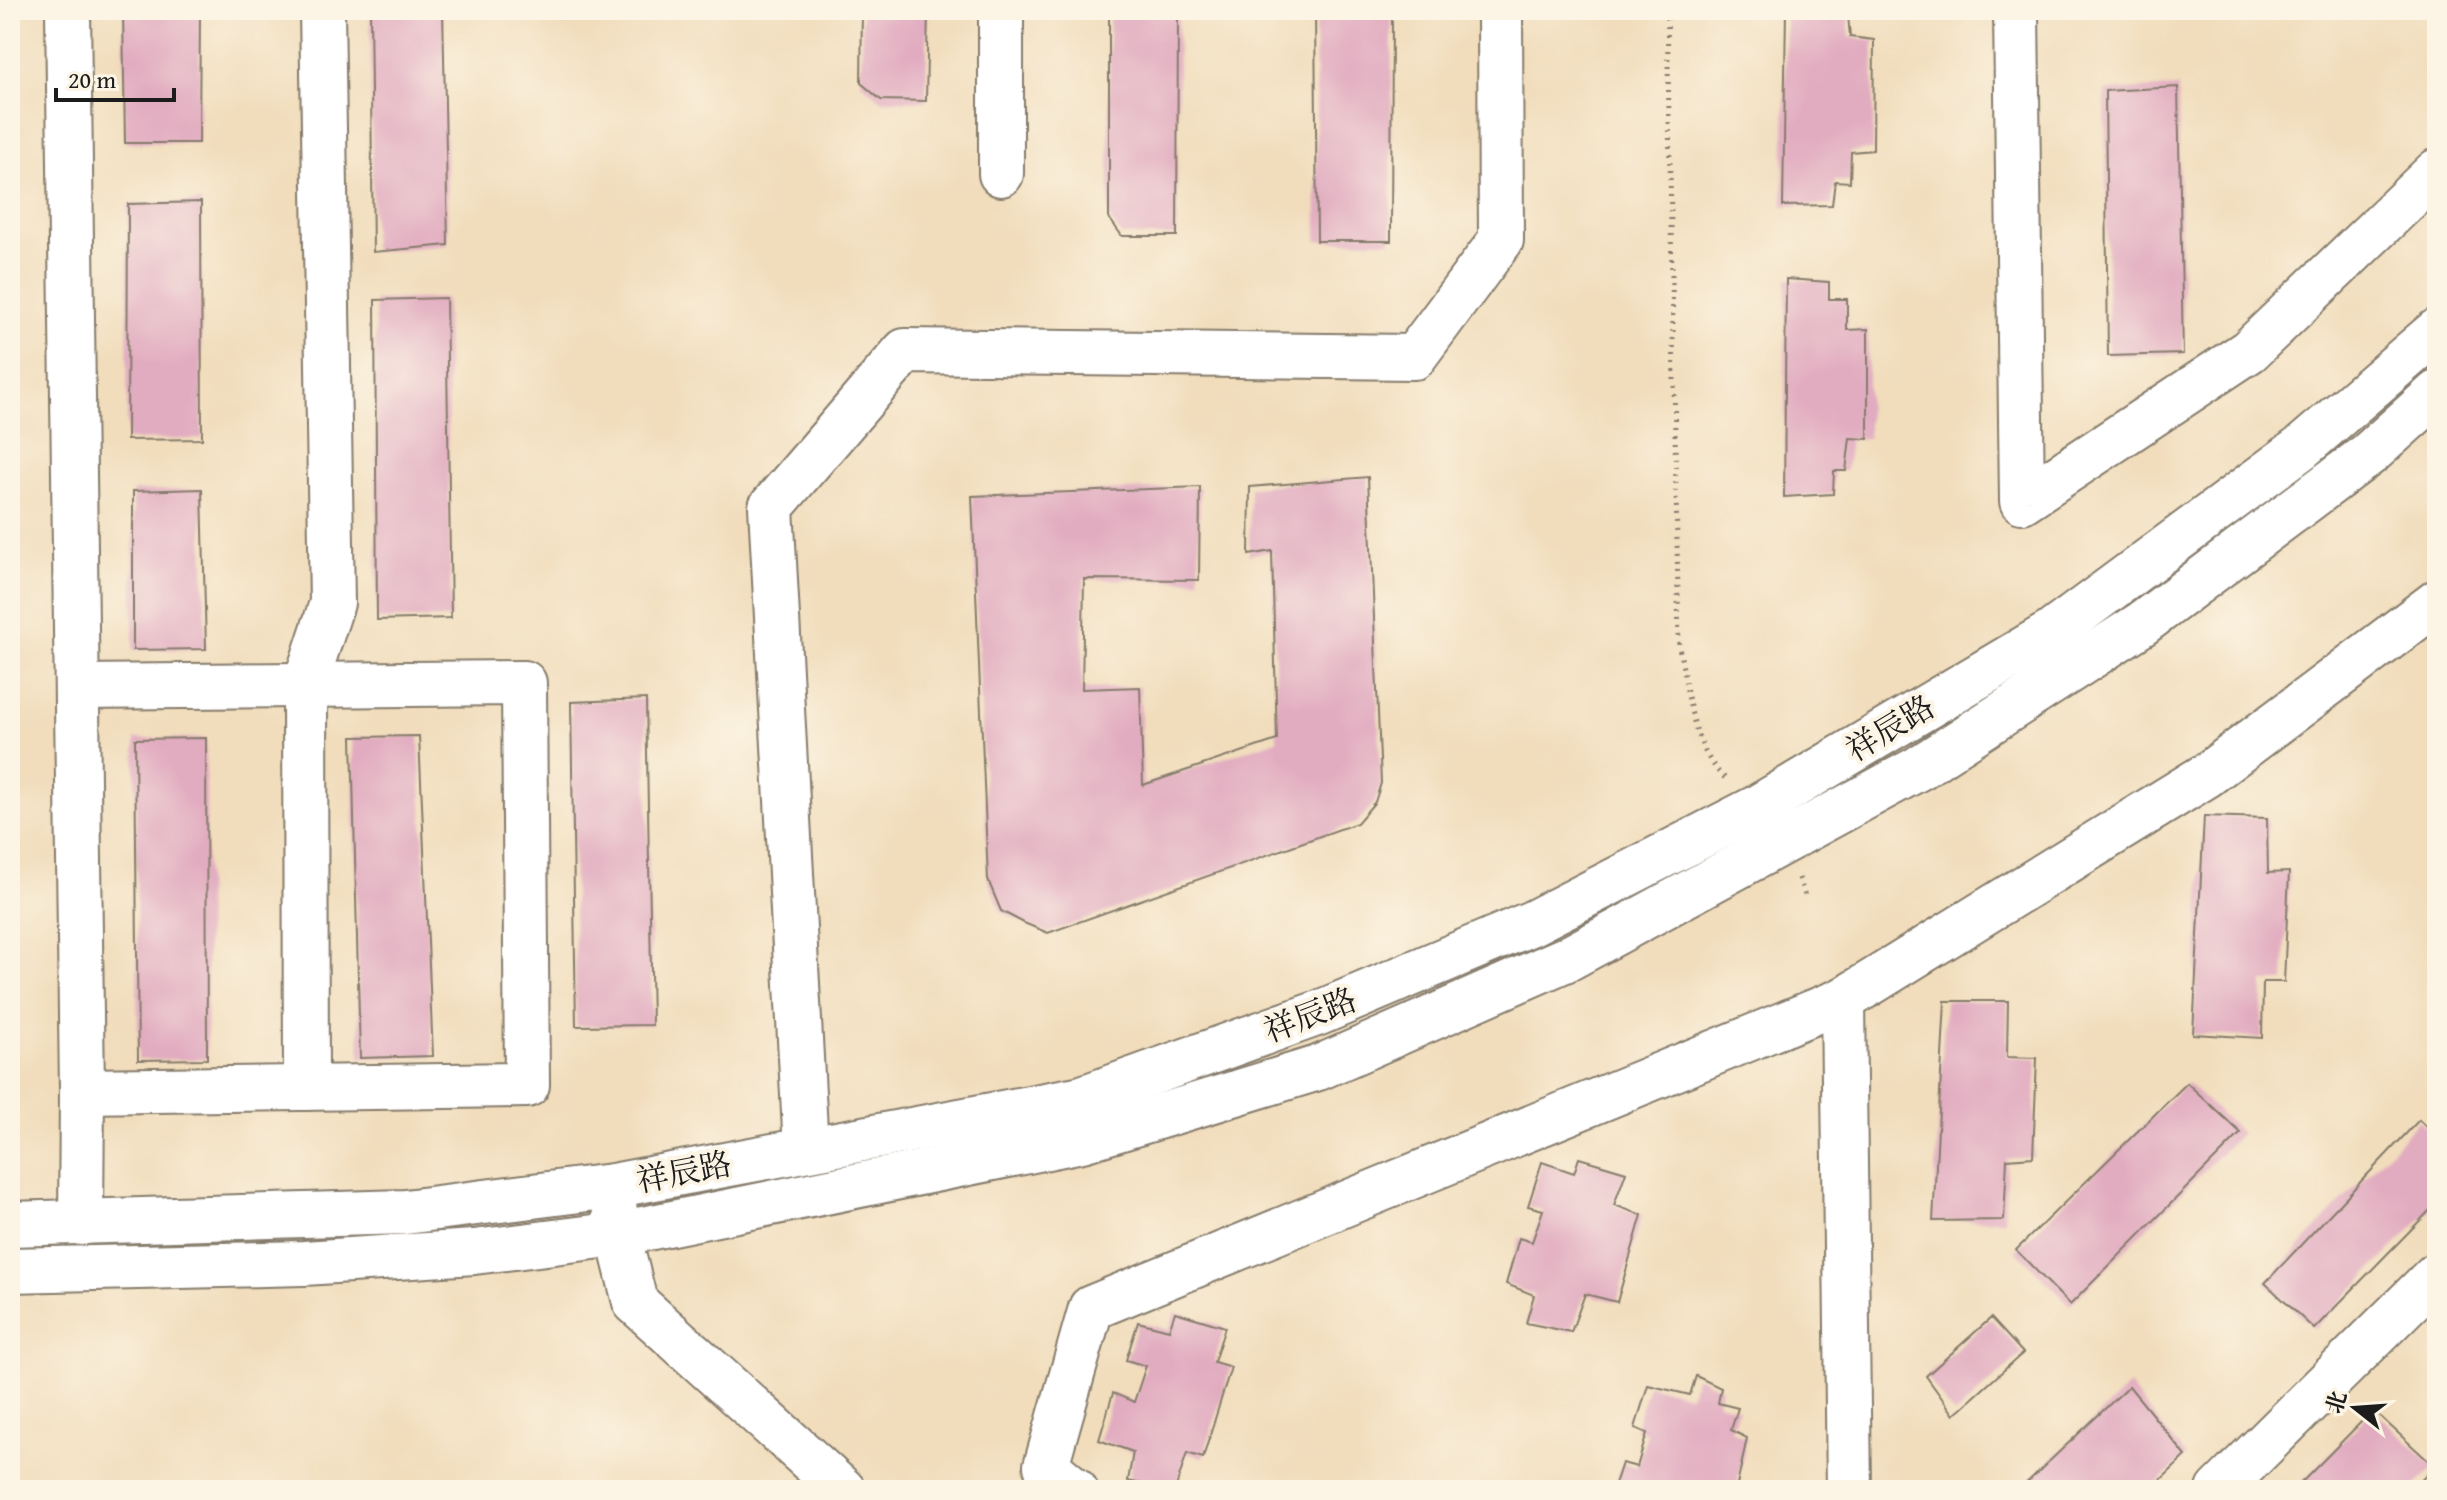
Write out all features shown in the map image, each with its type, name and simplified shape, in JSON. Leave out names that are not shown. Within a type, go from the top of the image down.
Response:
[{"type":"street","points":[[68,10],[82,1091],[81,1223]]},
{"type":"street","points":[[306,1088],[305,685],[332,603],[322,10]]},
{"type":"street","points":[[1001,10],[1001,174]]},
{"type":"street","points":[[806,1149],[771,507],[905,351],[1414,357],[1501,240],[1500,10]]},
{"type":"street","points":[[2016,10],[2022,501],[2249,351],[2437,171]]},
{"type":"street","name":"祥辰路","points":[[10,1224],[405,1212],[612,1186],[1082,1098],[1319,1013],[1532,923],[1758,807],[2051,633],[2301,448],[2437,331]]},
{"type":"street","name":"祥辰路","points":[[10,1270],[304,1263],[474,1252],[618,1234],[1082,1140],[1318,1068],[1571,957],[1919,768],[2143,623],[2370,453],[2437,393]]},
{"type":"street","points":[[1075,1490],[1046,1466],[1091,1308],[1843,1000],[2207,775],[2437,602]]},
{"type":"street","points":[[77,687],[524,683],[527,1085],[82,1091]]},
{"type":"street","points":[[1843,1000],[1849,1490]]},
{"type":"street","points":[[612,1186],[618,1234],[635,1302],[843,1490]]},
{"type":"street","points":[[2219,1490],[2437,1274]]},
{"type":"path","points":[[1667,10],[1679,647],[1697,728],[1712,766],[1758,807]]},
{"type":"path","points":[[1786,842],[1806,899]]},
{"type":"building","points":[[123,10],[200,10],[199,143],[125,143]]},
{"type":"building","points":[[370,10],[443,10],[448,245],[373,252]]},
{"type":"building","points":[[862,10],[928,10],[926,101],[881,100],[861,83]]},
{"type":"building","points":[[1109,10],[1178,10],[1177,236],[1122,236],[1109,218]]},
{"type":"building","points":[[1315,10],[1392,10],[1391,241],[1317,241]]},
{"type":"building","points":[[1786,10],[1830,10],[1830,14],[1848,15],[1850,37],[1874,40],[1873,150],[1851,152],[1850,182],[1835,181],[1832,205],[1783,206]]},
{"type":"building","points":[[2178,87],[2183,354],[2108,356],[2105,91]]},
{"type":"building","points":[[201,202],[202,439],[127,440],[128,204]]},
{"type":"building","points":[[1786,279],[1829,282],[1829,299],[1847,299],[1847,330],[1868,329],[1868,439],[1850,438],[1846,471],[1834,471],[1833,494],[1784,497]]},
{"type":"building","points":[[446,298],[451,618],[377,620],[375,300]]},
{"type":"building","points":[[1368,477],[1381,783],[1375,802],[1357,823],[1048,933],[1001,911],[988,880],[972,496],[1200,487],[1199,580],[1084,579],[1082,689],[1140,687],[1143,785],[1277,740],[1272,551],[1249,555],[1250,487]]},
{"type":"building","points":[[202,489],[206,649],[133,650],[133,491]]},
{"type":"building","points":[[646,699],[652,1025],[576,1026],[571,702]]},
{"type":"building","points":[[419,736],[433,1056],[360,1058],[352,737]]},
{"type":"building","points":[[206,738],[207,1059],[138,1060],[135,739]]},
{"type":"building","points":[[2204,816],[2267,818],[2268,873],[2289,872],[2284,982],[2263,982],[2262,1038],[2193,1034]]},
{"type":"building","points":[[1945,1001],[2008,1001],[2007,1057],[2037,1058],[2033,1157],[2007,1159],[2004,1220],[1933,1221]]},
{"type":"building","points":[[2187,1083],[2241,1133],[2070,1305],[2016,1250]]},
{"type":"building","points":[[2419,1120],[2437,1138],[2437,1203],[2314,1329],[2265,1283]]},
{"type":"building","points":[[1579,1158],[1626,1172],[1614,1205],[1642,1215],[1617,1302],[1585,1294],[1571,1332],[1526,1323],[1534,1295],[1506,1284],[1519,1238],[1532,1242],[1543,1210],[1528,1206],[1542,1162],[1574,1173]]},
{"type":"building","points":[[1175,1312],[1225,1327],[1214,1362],[1231,1367],[1203,1458],[1187,1453],[1175,1490],[1166,1490],[1128,1481],[1133,1452],[1099,1440],[1113,1393],[1134,1402],[1146,1366],[1126,1360],[1138,1322],[1169,1330]]},
{"type":"building","points":[[1991,1318],[2023,1353],[1954,1415],[1926,1376]]},
{"type":"building","points":[[1696,1376],[1721,1388],[1718,1403],[1738,1408],[1731,1430],[1747,1438],[1736,1490],[1613,1490],[1622,1463],[1637,1467],[1647,1433],[1635,1428],[1648,1385],[1690,1395]]},
{"type":"building","points":[[2129,1386],[2186,1456],[2150,1490],[2019,1490]]},
{"type":"building","points":[[2373,1410],[2435,1467],[2411,1490],[2294,1490]]}]
